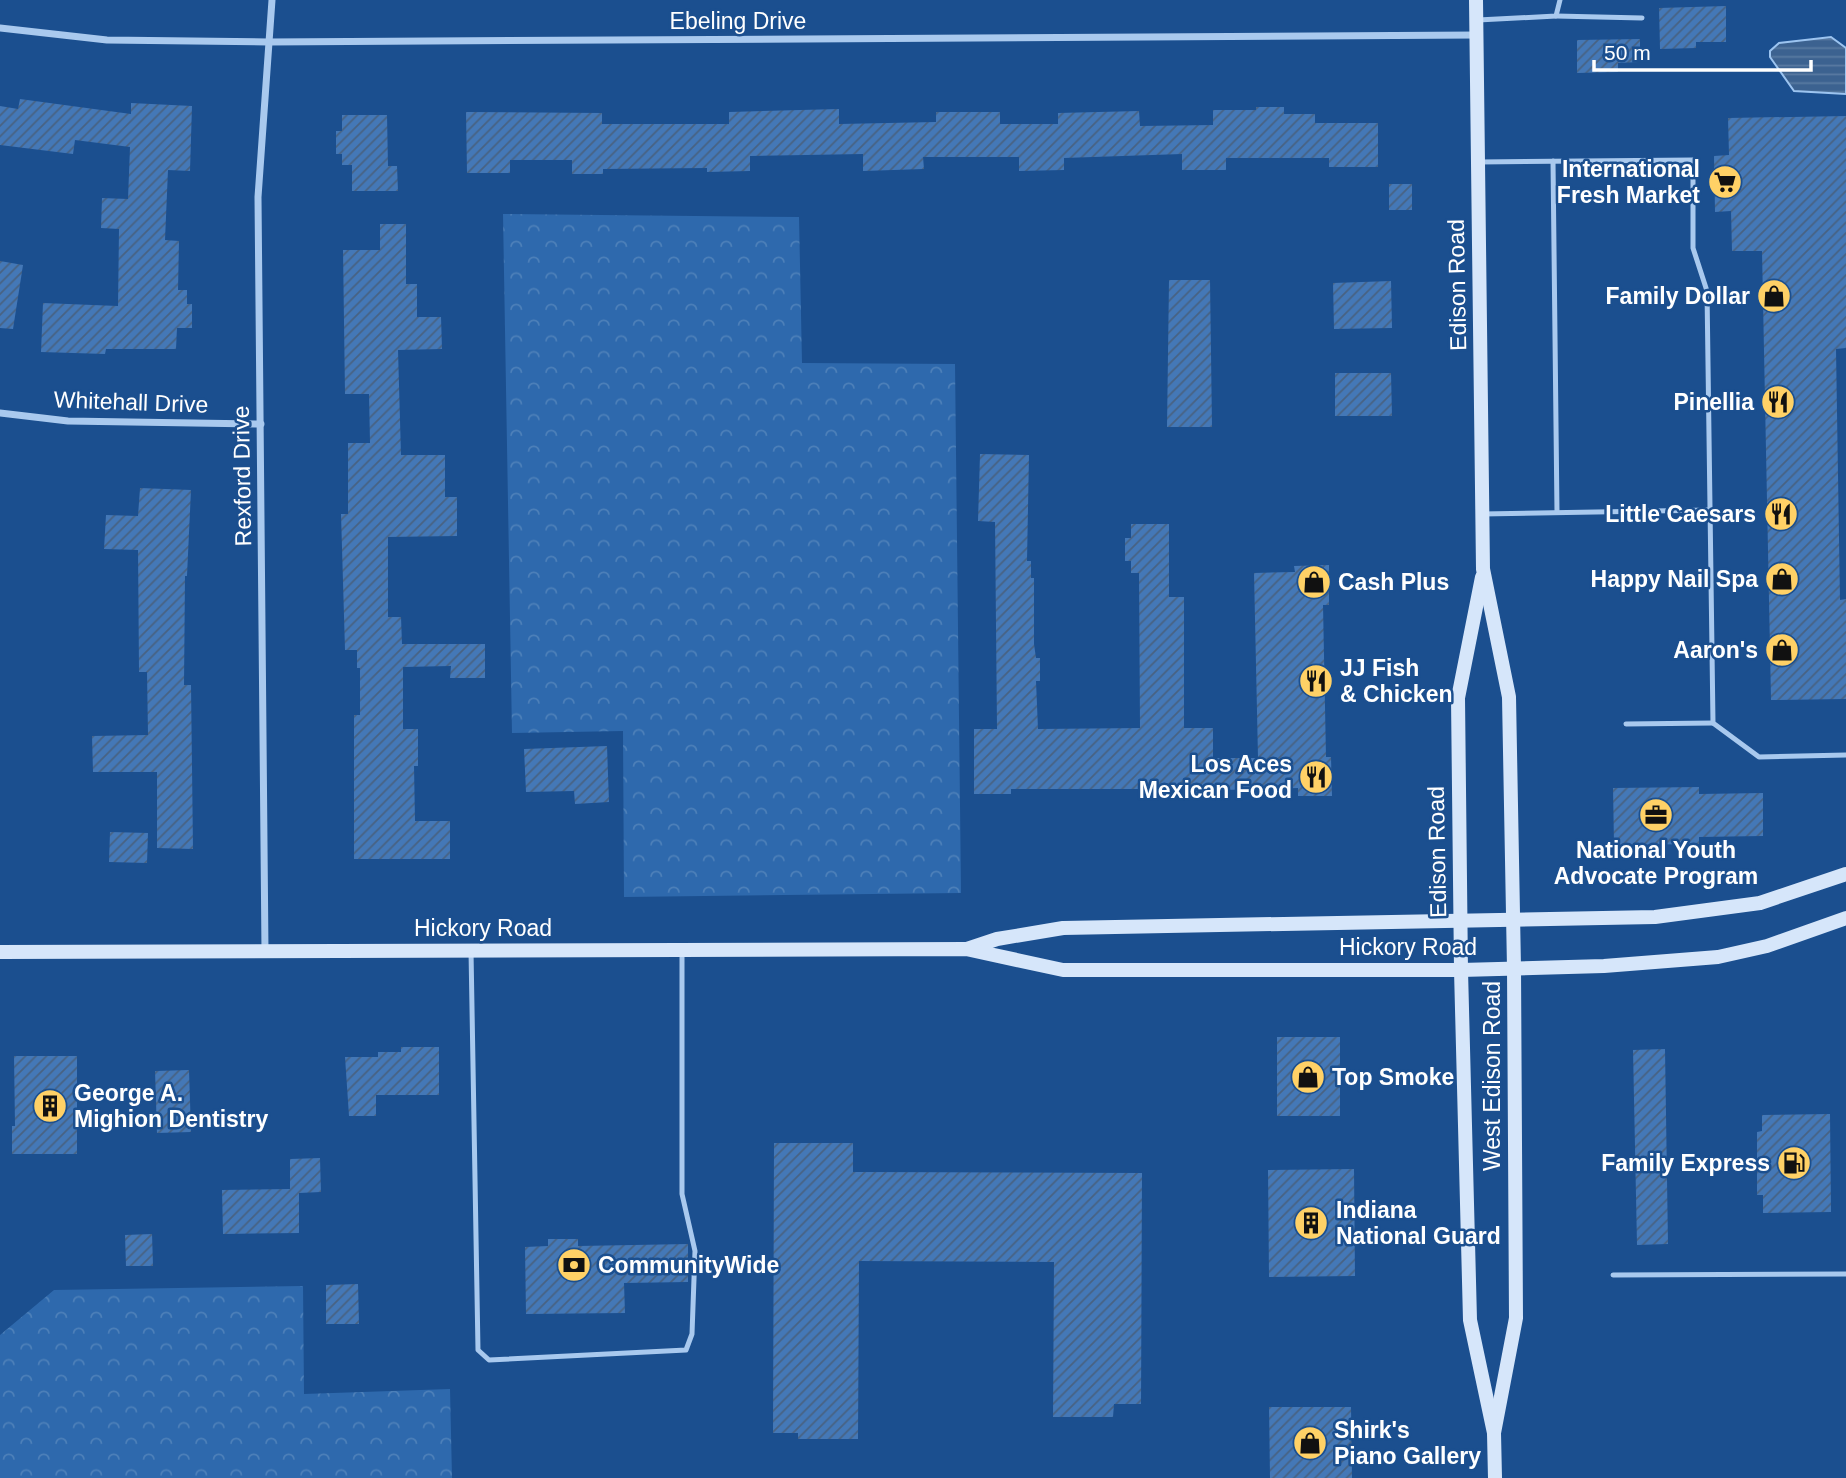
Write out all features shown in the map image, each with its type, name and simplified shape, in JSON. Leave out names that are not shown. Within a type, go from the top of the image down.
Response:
[{"type":"street","name":"Rexford Drive","points":[[265,951],[258,197],[272,0]]},
{"type":"street","name":"Edison Road","points":[[1476,0],[1483,569],[1509,697],[1514,968]]},
{"type":"street","name":"Ebeling Drive","points":[[0,28],[107,40],[268,42],[1477,27]]},
{"type":"street","name":"Whitehall Drive","points":[[0,413],[81,422],[261,424]]},
{"type":"street","name":"Edison Road","points":[[1461,970],[1458,698],[1483,569]]},
{"type":"street","name":"Hickory Road","points":[[966,949],[997,939],[1063,928],[1655,918],[1760,903],[1846,874]]},
{"type":"street","name":"Hickory Road","points":[[0,952],[966,949],[1063,970],[1461,970],[1660,964],[1718,957],[1767,946],[1846,918]]},
{"type":"street","name":"West Edison Road","points":[[1494,1433],[1516,1318],[1514,968]]},
{"type":"street","name":"West Edison Road","points":[[1461,970],[1470,1320],[1494,1433],[1495,1478]]},
{"type":"lane","points":[[1556,16],[1560,0]]},
{"type":"lane","points":[[1477,27],[1556,16],[1642,19]]},
{"type":"lane","points":[[1479,162],[1693,160],[1693,248],[1707,291],[1713,723]]},
{"type":"lane","points":[[1553,161],[1557,512]]},
{"type":"lane","points":[[1482,513],[1710,510]]},
{"type":"lane","points":[[1626,724],[1713,723],[1759,757],[1846,755]]},
{"type":"lane","points":[[471,951],[478,1350],[489,1360],[686,1350],[692,1334],[695,1251],[681,1195],[682,951]]},
{"type":"lane","points":[[1613,1275],[1846,1274]]},
{"type":"green space","points":[[503,214],[799,217],[802,363],[955,364],[961,893],[624,897],[623,731],[512,733]]},
{"type":"green space","points":[[303,1286],[304,1394],[450,1389],[452,1478],[0,1478],[0,1335],[54,1290]]},
{"type":"shaded area","points":[[1831,37],[1846,48],[1846,94],[1794,91],[1770,57],[1770,51],[1779,43]]},
{"type":"building","points":[[1726,6],[1726,42],[1696,42],[1696,48],[1660,49],[1659,8]]},
{"type":"building","points":[[1640,39],[1640,62],[1618,63],[1618,72],[1577,73],[1577,40]]},
{"type":"building","points":[[20,99],[131,114],[131,103],[192,106],[190,171],[168,170],[165,240],[179,241],[178,290],[187,290],[187,304],[192,304],[192,328],[177,328],[176,349],[106,349],[105,354],[41,352],[43,303],[118,306],[119,229],[101,228],[102,198],[128,199],[130,147],[75,140],[73,154],[0,145],[0,106],[18,109]]},
{"type":"building","points":[[1256,107],[1284,107],[1284,114],[1315,114],[1315,123],[1378,123],[1378,167],[1329,167],[1329,158],[1226,158],[1226,170],[1182,170],[1182,154],[1064,158],[1064,170],[1019,171],[1019,157],[923,157],[924,169],[863,171],[863,154],[750,156],[750,171],[707,172],[707,168],[603,169],[603,174],[572,174],[572,160],[510,160],[510,173],[467,173],[466,112],[602,113],[602,124],[729,124],[729,112],[839,109],[839,124],[936,122],[936,112],[1000,112],[1000,124],[1058,124],[1058,113],[1139,111],[1140,126],[1213,125],[1213,110],[1256,110]]},
{"type":"building","points":[[342,115],[387,115],[388,166],[397,166],[398,191],[352,191],[352,165],[342,165],[342,154],[336,154],[336,131],[342,131]]},
{"type":"building","points":[[1846,116],[1846,348],[1836,349],[1840,600],[1846,599],[1846,699],[1771,700],[1762,251],[1732,251],[1731,211],[1715,212],[1714,156],[1729,155],[1728,118]]},
{"type":"building","points":[[1389,184],[1412,184],[1412,210],[1389,210]]},
{"type":"building","points":[[380,224],[406,224],[406,284],[417,284],[417,317],[441,317],[442,349],[398,350],[401,455],[445,455],[445,497],[457,497],[457,536],[388,537],[388,617],[401,617],[402,644],[485,644],[485,678],[450,678],[451,666],[403,667],[403,729],[418,729],[418,766],[414,766],[415,821],[450,821],[450,859],[354,859],[354,715],[360,715],[360,668],[357,668],[357,650],[345,650],[341,514],[348,514],[348,443],[370,443],[369,394],[345,394],[343,250],[380,250]]},
{"type":"building","points":[[0,261],[23,265],[13,329],[0,328]]},
{"type":"building","points":[[1169,280],[1210,280],[1212,427],[1167,427]]},
{"type":"building","points":[[1391,281],[1392,328],[1334,329],[1333,283]]},
{"type":"building","points":[[1335,373],[1391,373],[1392,416],[1335,416]]},
{"type":"building","points":[[980,454],[1029,455],[1027,561],[1031,561],[1031,578],[1034,578],[1034,644],[1036,658],[1040,658],[1040,681],[1036,681],[1038,729],[1140,728],[1139,573],[1131,573],[1131,561],[1125,561],[1125,538],[1131,538],[1131,524],[1169,524],[1169,597],[1184,597],[1184,728],[1213,728],[1213,758],[1258,758],[1254,573],[1295,572],[1294,566],[1329,565],[1329,605],[1323,605],[1326,757],[1331,757],[1332,796],[1298,796],[1298,788],[1223,790],[1223,793],[1183,793],[1183,789],[1011,789],[1011,794],[974,794],[974,729],[997,729],[995,522],[978,521]]},
{"type":"building","points":[[140,488],[191,490],[185,576],[184,685],[191,685],[193,849],[157,848],[157,772],[93,772],[92,736],[148,735],[147,672],[139,672],[138,550],[104,549],[106,515],[138,516]]},
{"type":"building","points":[[607,746],[609,802],[575,804],[574,791],[526,792],[524,749]]},
{"type":"building","name":"National Youth Advocate Program","points":[[1699,787],[1699,794],[1763,793],[1763,836],[1699,837],[1699,844],[1614,845],[1613,788]]},
{"type":"building","points":[[110,832],[148,833],[147,863],[109,862]]},
{"type":"building","name":"Top Smoke","points":[[1277,1037],[1340,1037],[1340,1116],[1277,1116]]},
{"type":"building","points":[[401,1047],[439,1047],[439,1095],[376,1095],[376,1116],[349,1116],[345,1057],[378,1057],[378,1052],[401,1052]]},
{"type":"building","points":[[1665,1049],[1668,1244],[1637,1245],[1633,1050]]},
{"type":"building","name":"George A. Mighion Dentistry","points":[[14,1056],[77,1056],[77,1154],[12,1154],[12,1126],[15,1126]]},
{"type":"building","points":[[189,1070],[191,1132],[157,1133],[155,1071]]},
{"type":"building","name":"Family Express","points":[[1830,1114],[1831,1212],[1763,1213],[1763,1195],[1757,1195],[1757,1132],[1762,1131],[1762,1115]]},
{"type":"building","points":[[774,1143],[853,1143],[853,1172],[1142,1173],[1141,1404],[1114,1404],[1113,1417],[1053,1417],[1054,1262],[859,1261],[858,1439],[798,1439],[798,1433],[773,1433]]},
{"type":"building","points":[[320,1158],[321,1192],[299,1193],[299,1233],[223,1234],[222,1190],[290,1189],[290,1159]]},
{"type":"building","name":"Indiana National Guard","points":[[1354,1169],[1355,1276],[1269,1277],[1268,1170]]},
{"type":"building","points":[[152,1234],[153,1266],[126,1266],[125,1235]]},
{"type":"building","name":"CommunityWide","points":[[548,1239],[578,1239],[578,1246],[688,1244],[688,1282],[624,1283],[625,1313],[526,1314],[525,1247],[548,1246]]},
{"type":"building","points":[[358,1284],[359,1324],[326,1324],[326,1285]]},
{"type":"building","name":"Shirk's Piano Gallery","points":[[1269,1407],[1351,1407],[1352,1478],[1270,1478]]},
{"type":"place","name":"International Fresh Market","points":[[1725,182]]},
{"type":"place","name":"Family Dollar","points":[[1774,296]]},
{"type":"place","name":"Pinellia","points":[[1778,402]]},
{"type":"place","name":"Little Caesars","points":[[1781,514]]},
{"type":"place","name":"Happy Nail Spa","points":[[1782,579]]},
{"type":"place","name":"Cash Plus","points":[[1314,582]]},
{"type":"place","name":"Aaron's","points":[[1782,650]]},
{"type":"place","name":"JJ Fish & Chicken","points":[[1316,681]]},
{"type":"place","name":"Los Aces Mexican Food","points":[[1316,777]]},
{"type":"place","name":"National Youth Advocate Program","points":[[1656,815]]},
{"type":"place","name":"Top Smoke","points":[[1308,1077]]},
{"type":"place","name":"George A. Mighion Dentistry","points":[[50,1106]]},
{"type":"place","name":"Family Express","points":[[1794,1163]]},
{"type":"place","name":"Indiana National Guard","points":[[1311,1223]]},
{"type":"place","name":"CommunityWide","points":[[574,1265]]},
{"type":"place","name":"Shirk's Piano Gallery","points":[[1310,1443]]}]
